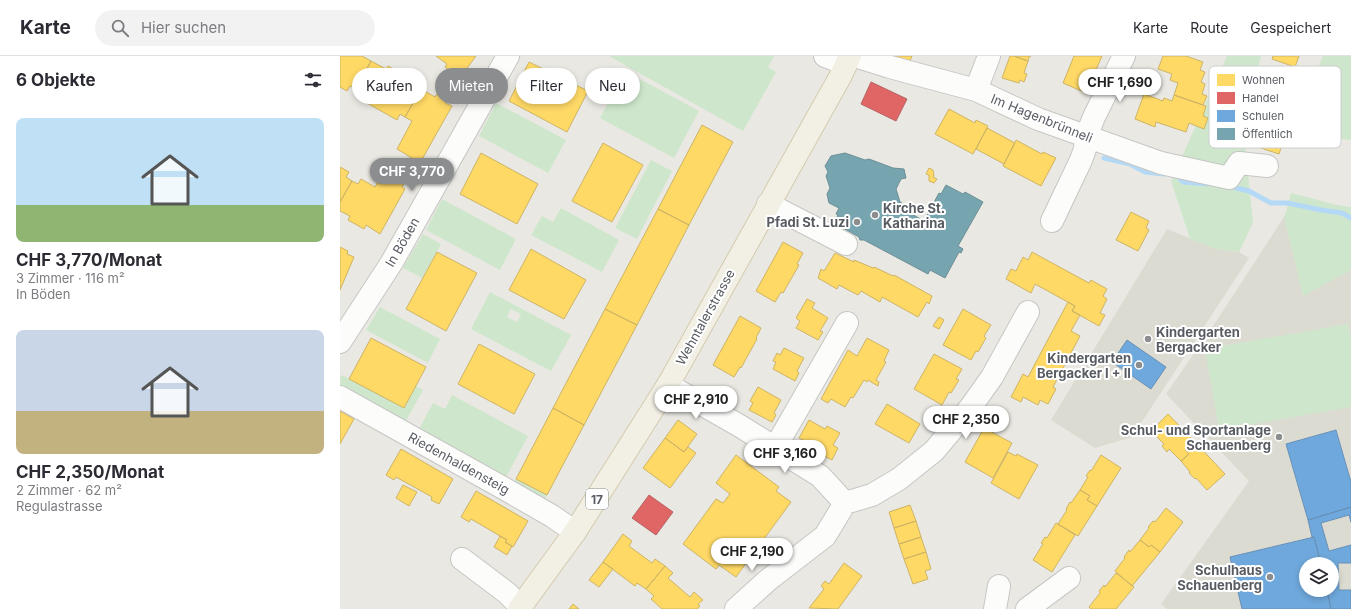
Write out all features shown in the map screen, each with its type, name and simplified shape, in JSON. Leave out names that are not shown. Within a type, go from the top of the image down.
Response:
[{"type":"main road","name":"Wehntalerstrasse","points":[[520,608],[576,532],[668,384],[850,59]]},
{"type":"street","name":"In Böden","points":[[340,342],[392,262],[508,56]]},
{"type":"street","name":"Im Hagenbrünneli","points":[[825,56],[850,59],[897,69],[976,90],[1038,119],[1162,163],[1229,178],[1239,163],[1267,166]]},
{"type":"street","points":[[976,90],[989,56]]},
{"type":"street","points":[[1052,221],[1081,160],[1085,149],[1086,137],[1094,117],[1124,56]]},
{"type":"street","points":[[768,204],[846,244]]},
{"type":"street","points":[[736,609],[768,580],[825,536],[845,503],[872,495],[899,479],[934,451],[970,408],[992,377],[1028,312]]},
{"type":"street","points":[[775,448],[847,324]]},
{"type":"street","points":[[668,384],[740,426],[820,476],[845,503]]},
{"type":"street","name":"Riedenhaldensteig","points":[[340,397],[518,496],[576,532]]},
{"type":"street","points":[[462,559],[507,594],[520,608]]},
{"type":"street","points":[[1027,609],[1069,578]]},
{"type":"street","points":[[996,609],[999,586]]},
{"type":"shaded area","name":"Schul- und Sportanlage Schauenberg","points":[[1284,217],[1351,233],[1351,609],[1167,609],[1161,604],[1249,481],[1166,394],[1217,320]]},
{"type":"shaded area","name":"Kindergarten Bergacker","points":[[1167,229],[1216,249],[1239,252],[1249,258],[1132,437],[1095,448],[1051,420]]},
{"type":"green space","points":[[609,56],[774,56],[768,67],[776,72],[743,131],[640,73],[640,68],[630,68]]},
{"type":"green space","points":[[1227,56],[1261,56],[1258,66],[1223,66]]},
{"type":"green space","points":[[1323,56],[1351,56],[1351,140],[1341,139],[1341,66],[1319,66]]},
{"type":"green space","points":[[640,79],[699,111],[674,158],[600,118],[607,104],[640,104]]},
{"type":"green space","points":[[1209,96],[1209,148],[1245,148],[1253,223],[1239,252],[1216,249],[1190,239],[1171,181]]},
{"type":"green space","points":[[495,104],[498,104],[566,140],[548,173],[479,136]]},
{"type":"green space","points":[[651,160],[672,171],[637,239],[615,228]]},
{"type":"green space","points":[[1291,193],[1337,205],[1351,207],[1351,270],[1303,296],[1284,216]]},
{"type":"green space","points":[[442,199],[516,239],[500,270],[426,230]]},
{"type":"green space","points":[[561,208],[619,240],[602,272],[531,235],[542,216],[553,222]]},
{"type":"green space","points":[[423,234],[441,244],[422,278],[403,268]]},
{"type":"green space","points":[[490,292],[571,335],[551,371],[471,329]],"holes":[[[511,309],[521,314],[517,322],[507,317]]]},
{"type":"green space","points":[[380,307],[440,339],[428,363],[366,330]]},
{"type":"green space","points":[[1348,324],[1351,340],[1351,407],[1219,430],[1205,349]]},
{"type":"green space","points":[[342,375],[404,408],[416,386],[423,390],[403,426],[340,391],[340,378]]},
{"type":"green space","points":[[452,395],[528,436],[503,483],[416,435],[433,403],[445,409]]},
{"type":"green space","points":[[516,479],[547,495],[543,503],[512,487]]},
{"type":"building: Wohnen","points":[[340,56],[362,56],[371,61],[367,68],[352,68],[352,87],[350,86],[347,91],[340,87]]},
{"type":"building: Wohnen","points":[[436,56],[476,56],[467,68],[446,68],[445,67],[447,64]]},
{"type":"building: Wohnen","points":[[893,56],[912,56],[909,63]]},
{"type":"building: Wohnen","points":[[1010,56],[1028,61],[1024,73],[1027,74],[1024,82],[1020,80],[1019,83],[1002,78]]},
{"type":"building: Wohnen","points":[[1031,56],[1029,57],[1028,61],[1016,57]]},
{"type":"building: Wohnen","points":[[1074,56],[1102,56],[1086,93],[1063,83]]},
{"type":"building: Wohnen","points":[[1163,56],[1186,56],[1203,62],[1200,70],[1205,72],[1201,82],[1205,84],[1202,94],[1207,96],[1203,105],[1174,95],[1178,83],[1170,80],[1172,74],[1158,69]]},
{"type":"building: Wohnen","points":[[1273,56],[1299,56],[1295,66],[1272,59]]},
{"type":"building: Wohnen","points":[[371,61],[384,68],[367,68]]},
{"type":"building: Wohnen","points":[[529,62],[541,68],[526,68]]},
{"type":"building: Wohnen","points":[[577,86],[585,90],[585,97],[567,132],[509,101],[516,87],[516,104],[577,104]]},
{"type":"building: Wohnen","points":[[427,92],[435,97],[435,104],[447,104],[452,106],[420,163],[397,149],[412,121],[405,117],[412,104],[427,104]]},
{"type":"building: Wohnen","points":[[1144,94],[1163,101],[1164,98],[1172,101],[1174,95],[1206,106],[1203,116],[1208,118],[1204,129],[1189,123],[1186,132],[1156,122],[1155,127],[1135,119]]},
{"type":"building: Wohnen","points":[[369,104],[412,104],[405,117],[400,114],[397,120]]},
{"type":"building: Wohnen","points":[[949,109],[975,123],[976,120],[988,126],[973,154],[935,134]]},
{"type":"building: Wohnen","points":[[702,125],[733,142],[689,225],[658,209]]},
{"type":"building: Wohnen","points":[[987,128],[1015,143],[1004,164],[976,149]]},
{"type":"building: Wohnen","points":[[1016,140],[1042,154],[1043,152],[1056,158],[1041,186],[1003,166]]},
{"type":"building: Wohnen","points":[[603,143],[643,165],[612,222],[572,201]]},
{"type":"building: Wohnen","points":[[1261,148],[1281,148],[1279,154]]},
{"type":"building: Wohnen","points":[[481,153],[538,184],[517,224],[460,194]]},
{"type":"building: Wohnen","points":[[388,164],[408,176],[402,187],[405,189],[380,234],[366,225],[364,229],[348,220],[350,216],[340,211],[340,202],[352,181],[358,184],[361,179],[375,187]]},
{"type":"building: Wohnen","points":[[340,167],[349,172],[346,177],[352,181],[340,202]]},
{"type":"building: Wohnen","points":[[929,168],[933,170],[933,177],[937,179],[934,183],[929,181],[929,175],[926,174]]},
{"type":"building: Wohnen","points":[[658,209],[689,225],[637,325],[605,309]]},
{"type":"building: Wohnen","points":[[1131,212],[1149,221],[1146,228],[1149,230],[1138,251],[1116,240]]},
{"type":"building: Wohnen","points":[[783,242],[803,253],[797,264],[799,265],[783,293],[781,292],[775,302],[756,291]]},
{"type":"building: Wohnen","points":[[340,247],[348,251],[347,254],[354,257],[340,290]]},
{"type":"building: Wohnen","points":[[531,249],[586,280],[564,319],[509,290]]},
{"type":"building: Wohnen","points":[[437,252],[477,273],[446,331],[406,309]]},
{"type":"building: Wohnen","points":[[1032,252],[1089,283],[1091,280],[1107,289],[1103,296],[1107,299],[1100,313],[1105,315],[1099,326],[1072,311],[1075,306],[1035,284],[1031,293],[1006,279],[1011,269],[1016,271],[1023,257],[1028,260]]},
{"type":"building: Wohnen","points":[[835,253],[854,262],[854,260],[893,276],[894,275],[932,296],[929,304],[927,302],[918,317],[882,297],[880,302],[861,291],[858,295],[839,285],[837,289],[818,278],[821,269],[824,271]]},
{"type":"building: Wohnen","points":[[807,299],[815,303],[812,308],[828,318],[820,331],[823,332],[818,340],[796,328],[800,321],[796,318]]},
{"type":"building: Wohnen","points":[[1068,302],[1075,306],[1072,311],[1080,315],[1071,331],[1080,336],[1053,387],[1056,389],[1048,404],[1040,400],[1038,405],[1023,397],[1021,402],[1011,397],[1023,374],[1028,377]]},
{"type":"building: Wohnen","points":[[605,309],[637,325],[584,425],[553,408]]},
{"type":"building: Wohnen","points":[[963,309],[991,325],[984,336],[986,338],[978,352],[976,351],[971,360],[943,345]]},
{"type":"building: Wohnen","points":[[740,316],[761,328],[756,338],[757,339],[741,368],[740,367],[734,377],[713,365]]},
{"type":"building: Wohnen","points":[[939,317],[944,320],[939,329],[933,326]]},
{"type":"building: Wohnen","points":[[371,338],[426,367],[404,408],[349,379]]},
{"type":"building: Wohnen","points":[[867,338],[889,350],[884,361],[886,362],[876,380],[879,382],[878,386],[868,380],[867,382],[864,380],[853,398],[851,397],[845,407],[831,399],[828,403],[821,399],[848,350],[857,356]]},
{"type":"building: Wohnen","points":[[479,344],[535,374],[514,414],[458,384]]},
{"type":"building: Wohnen","points":[[784,348],[804,358],[797,371],[799,373],[795,381],[773,369],[776,362],[773,361],[777,353],[780,355]]},
{"type":"building: Wohnen","points":[[934,354],[962,369],[956,379],[959,380],[951,393],[949,392],[942,405],[914,389]]},
{"type":"building: Wohnen","points":[[758,387],[781,400],[774,413],[776,415],[772,422],[749,410],[753,403],[750,401]]},
{"type":"building: Wohnen","points":[[887,404],[920,424],[909,443],[875,424]]},
{"type":"building: Wohnen","points":[[553,408],[584,425],[547,495],[516,479]]},
{"type":"building: Wohnen","points":[[340,411],[354,419],[340,444]]},
{"type":"building: Wohnen","points":[[1168,414],[1194,441],[1185,450],[1189,454],[1181,461],[1169,449],[1167,452],[1162,446],[1164,444],[1151,431]]},
{"type":"building: Wohnen","points":[[678,420],[697,434],[684,452],[665,438]]},
{"type":"building: Wohnen","points":[[809,420],[825,429],[827,426],[840,433],[833,445],[838,448],[832,460],[807,447],[809,443],[799,438]]},
{"type":"building: Wohnen","points":[[984,428],[1012,443],[993,478],[965,462]]},
{"type":"building: Wohnen","points":[[665,438],[684,452],[688,447],[696,453],[670,488],[643,468]]},
{"type":"building: Wohnen","points":[[1194,441],[1225,474],[1207,490],[1189,473],[1190,472],[1181,461],[1189,454],[1185,450]]},
{"type":"building: Wohnen","points":[[401,449],[453,479],[439,504],[431,500],[432,497],[396,477],[394,480],[386,475]]},
{"type":"building: Wohnen","points":[[1008,452],[1016,456],[1017,454],[1038,465],[1019,499],[991,483]]},
{"type":"building: Wohnen","points":[[736,455],[779,487],[776,491],[791,502],[736,577],[719,565],[716,569],[683,544],[716,499],[723,503],[730,494],[716,483]]},
{"type":"building: Wohnen","points":[[1101,455],[1121,468],[1097,506],[1087,500],[1090,496],[1080,490],[1088,477],[1086,476]]},
{"type":"building: Wohnen","points":[[403,485],[417,492],[409,506],[396,498]]},
{"type":"building: Wohnen","points":[[1080,490],[1090,496],[1087,500],[1097,506],[1078,536],[1058,524],[1070,502],[1071,503]]},
{"type":"building: Wohnen","points":[[476,491],[528,521],[513,547],[505,542],[507,540],[471,519],[469,522],[461,517]]},
{"type":"building: Wohnen","points":[[910,505],[916,521],[894,528],[889,512]]},
{"type":"building: Wohnen","points":[[1166,508],[1183,522],[1160,552],[1151,545],[1149,547],[1140,540],[1149,528],[1148,527],[1153,521],[1155,522]]},
{"type":"building: Wohnen","points":[[916,521],[921,537],[899,544],[894,528]]},
{"type":"building: Wohnen","points":[[1056,523],[1075,535],[1052,572],[1033,560],[1043,544],[1041,543],[1045,537],[1047,538]]},
{"type":"building: Wohnen","points":[[623,534],[632,541],[629,546],[652,563],[655,559],[665,566],[646,589],[637,583],[635,586],[603,562]]},
{"type":"building: Wohnen","points":[[500,536],[507,540],[505,542],[512,546],[507,555],[494,547]]},
{"type":"building: Wohnen","points":[[921,537],[926,552],[904,559],[899,544]]},
{"type":"building: Wohnen","points":[[1140,540],[1149,547],[1151,545],[1160,552],[1132,586],[1115,571],[1129,550],[1130,552]]},
{"type":"building: Wohnen","points":[[926,552],[931,569],[925,571],[928,579],[913,584],[904,559]]},
{"type":"building: Wohnen","points":[[603,562],[613,569],[599,587],[589,580]]},
{"type":"building: Wohnen","points":[[844,563],[862,576],[838,609],[809,608],[824,589],[821,586],[825,581],[829,584]]},
{"type":"building: Wohnen","points":[[665,566],[673,573],[668,578],[690,597],[694,592],[703,600],[698,604],[700,606],[697,609],[662,609],[651,599],[654,596],[646,589]]},
{"type":"building: Wohnen","points":[[1116,573],[1134,587],[1116,609],[1091,609],[1089,607],[1100,593],[1099,591],[1104,585],[1105,587]]},
{"type":"building: Wohnen","points":[[573,604],[579,609],[569,609]]},
{"type":"building: Handel","points":[[871,82],[907,99],[896,121],[861,104]]},
{"type":"building: Handel","points":[[649,495],[673,512],[656,535],[632,518]]},
{"type":"building: Schulen","name":"Kindergarten Bergacker I + II","points":[[1127,340],[1166,367],[1151,389],[1112,362]]},
{"type":"building: Schulen","points":[[1336,430],[1351,482],[1351,507],[1308,520],[1286,444]]},
{"type":"building: Schulen","points":[[1351,507],[1351,522],[1349,515],[1321,523],[1329,551],[1351,545],[1351,563],[1339,563],[1339,557],[1319,557],[1308,520]]},
{"type":"building: Schulen","name":"Schulhaus Schauenberg","points":[[1314,537],[1319,557],[1299,557],[1299,597],[1328,597],[1331,609],[1242,609],[1230,557]]},
{"type":"building: Schulen","points":[[1339,590],[1351,590],[1351,609],[1331,609],[1328,597],[1339,597]]},
{"type":"building: Öffentlich","name":"Kirche St. Katharina","points":[[845,153],[865,160],[869,159],[893,168],[904,169],[906,178],[901,179],[896,189],[900,202],[902,203],[903,209],[924,221],[939,193],[941,194],[946,185],[963,194],[965,192],[983,202],[958,246],[963,249],[961,253],[959,252],[945,278],[930,270],[928,274],[864,240],[860,240],[859,237],[834,223],[838,215],[836,214],[839,208],[829,203],[827,194],[830,188],[826,176],[828,172],[825,166],[831,156]]},
{"type":"waterway","points":[[1104,158],[1130,164],[1145,172],[1164,174]]},
{"type":"waterway","points":[[1176,174],[1183,182],[1208,184]]},
{"type":"waterway","points":[[1228,186],[1249,191],[1271,203],[1288,203],[1342,213],[1351,218]]},
{"type":"place","name":"Kirche St. Katharina","points":[[875,215]]},
{"type":"place","name":"Pfadi St. Luzi","points":[[857,222]]},
{"type":"place","name":"Kindergarten Bergacker","points":[[1148,339]]},
{"type":"place","name":"Kindergarten Bergacker I + II","points":[[1139,365]]},
{"type":"place","name":"Schul- und Sportanlage Schauenberg","points":[[1279,437]]},
{"type":"place","name":"Schulhaus Schauenberg","points":[[1270,577]]}]
